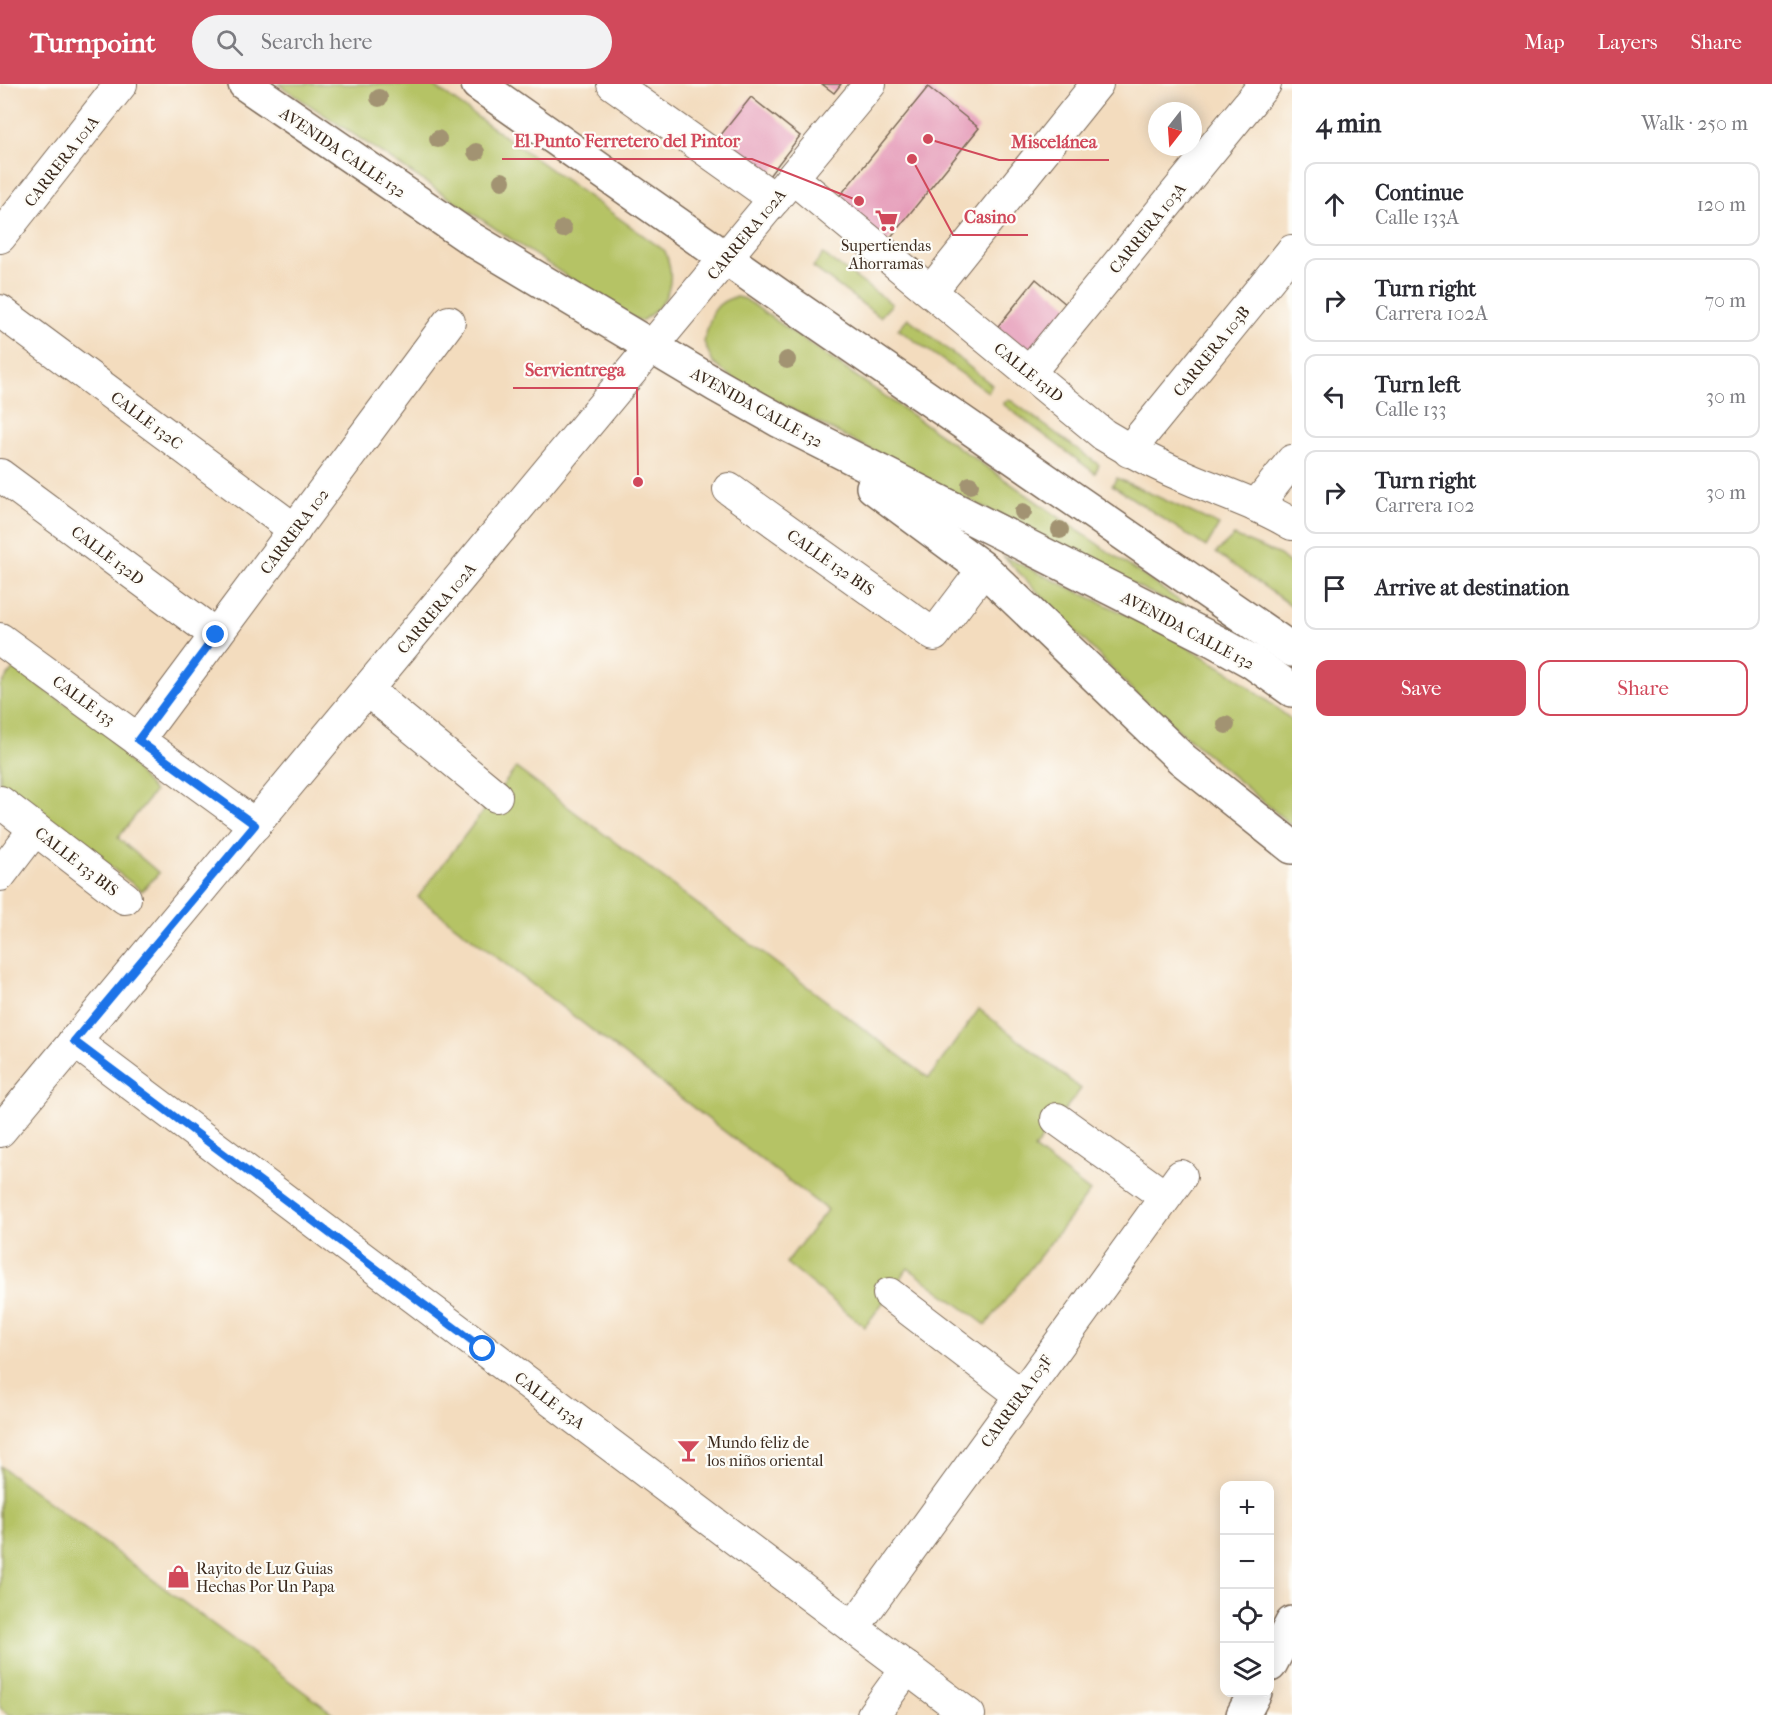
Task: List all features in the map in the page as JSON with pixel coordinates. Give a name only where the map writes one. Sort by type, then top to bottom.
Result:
[{"type":"main road","name":"AVENIDA CALLE 132","points":[[244,84],[473,240],[652,348],[780,421],[1215,641],[1251,661],[1292,690]]},
{"type":"main road","name":"AVENIDA CALLE 132","points":[[478,84],[1292,650]]},
{"type":"main road","points":[[780,421],[888,497],[984,569],[1182,759],[1292,847]]},
{"type":"main road","points":[[1274,1656],[1292,1623]]},
{"type":"main road","points":[[1243,1715],[1252,1697]]},
{"type":"street","name":"CARRERA 101A","points":[[0,237],[121,84]]},
{"type":"street","name":"CALLE 131D","points":[[613,84],[651,95],[931,291],[1104,435],[1129,451],[1166,469],[1256,506],[1292,524]]},
{"type":"street","name":"CARRERA 102A","points":[[0,1131],[870,84]]},
{"type":"street","points":[[931,291],[1097,84]]},
{"type":"street","name":"CARRERA 103A","points":[[1029,373],[1265,84]]},
{"type":"street","name":"CARRERA 103B","points":[[1129,451],[1292,251]]},
{"type":"street","name":"CALLE 132C","points":[[0,311],[295,530]]},
{"type":"street","name":"CARRERA 102","points":[[138,740],[449,322]]},
{"type":"street","points":[[1256,506],[1292,461]]},
{"type":"street","name":"CALLE 132D","points":[[0,475],[216,635]]},
{"type":"street","name":"CALLE 132 BIS","points":[[729,489],[934,635],[984,569]]},
{"type":"street","name":"CALLE 133","points":[[3,649],[138,740],[255,825]]},
{"type":"street","points":[[367,690],[496,796]]},
{"type":"street","name":"CALLE 133 BIS","points":[[0,802],[124,898]]},
{"type":"street","points":[[0,875],[35,829]]},
{"type":"street","name":"CALLE 133A","points":[[74,1041],[969,1715]]},
{"type":"street","name":"CARRERA 103F","points":[[853,1628],[1172,1186],[1057,1119]]},
{"type":"street","points":[[889,1294],[1021,1395]]},
{"type":"street","points":[[873,1715],[907,1668]]},
{"type":"green space","points":[[278,84],[431,84],[665,251],[669,262],[670,282],[664,300],[641,321],[625,315]]},
{"type":"green space","points":[[823,254],[892,304],[880,317],[813,267]]},
{"type":"green space","points":[[736,297],[745,299],[1217,627],[735,380],[713,363],[704,342],[710,319],[716,308],[728,299]]},
{"type":"green space","points":[[908,318],[992,385],[988,392],[898,329]]},
{"type":"green space","points":[[1009,399],[1099,465],[1095,473],[1003,404]]},
{"type":"green space","points":[[1117,478],[1219,525],[1206,547],[1112,485]]},
{"type":"green space","points":[[1234,536],[1280,555],[1292,565],[1292,606],[1216,553]]},
{"type":"green space","points":[[1003,556],[1163,632],[1231,673],[1292,720],[1292,826],[1136,694]]},
{"type":"green space","points":[[14,668],[102,729],[154,792],[118,838],[159,873],[142,891],[0,782],[0,686]]},
{"type":"green space","points":[[516,768],[929,1078],[979,1009],[1081,1089],[1034,1149],[1090,1192],[986,1325],[908,1268],[865,1327],[786,1263],[827,1210],[418,897]]},
{"type":"green space","points":[[0,1466],[335,1715],[9,1715],[0,1708]]},
{"type":"building","points":[[822,84],[841,84],[834,93]]},
{"type":"building","points":[[928,87],[979,128],[886,243],[834,203]]},
{"type":"building","points":[[751,97],[800,136],[762,185],[712,146]]},
{"type":"building","points":[[1036,279],[1073,310],[1032,360],[995,330]]},
{"type":"place","name":"Miscelánea","points":[[928,139]]},
{"type":"place","name":"Casino","points":[[912,159]]},
{"type":"place","name":"El Punto Ferretero del Pintor","points":[[859,201]]},
{"type":"place","name":"Supertiendas Ahorramas","points":[[886,220]]},
{"type":"place","name":"Servientrega","points":[[638,482]]},
{"type":"place","name":"Mundo feliz de los niños oriental","points":[[689,1451]]},
{"type":"place","name":"Rayito de Luz Guias Hechas Por Un Papa","points":[[178,1577]]},
{"type":"route","points":[[216,635],[138,740],[255,825],[74,1041],[483,1349]]}]
